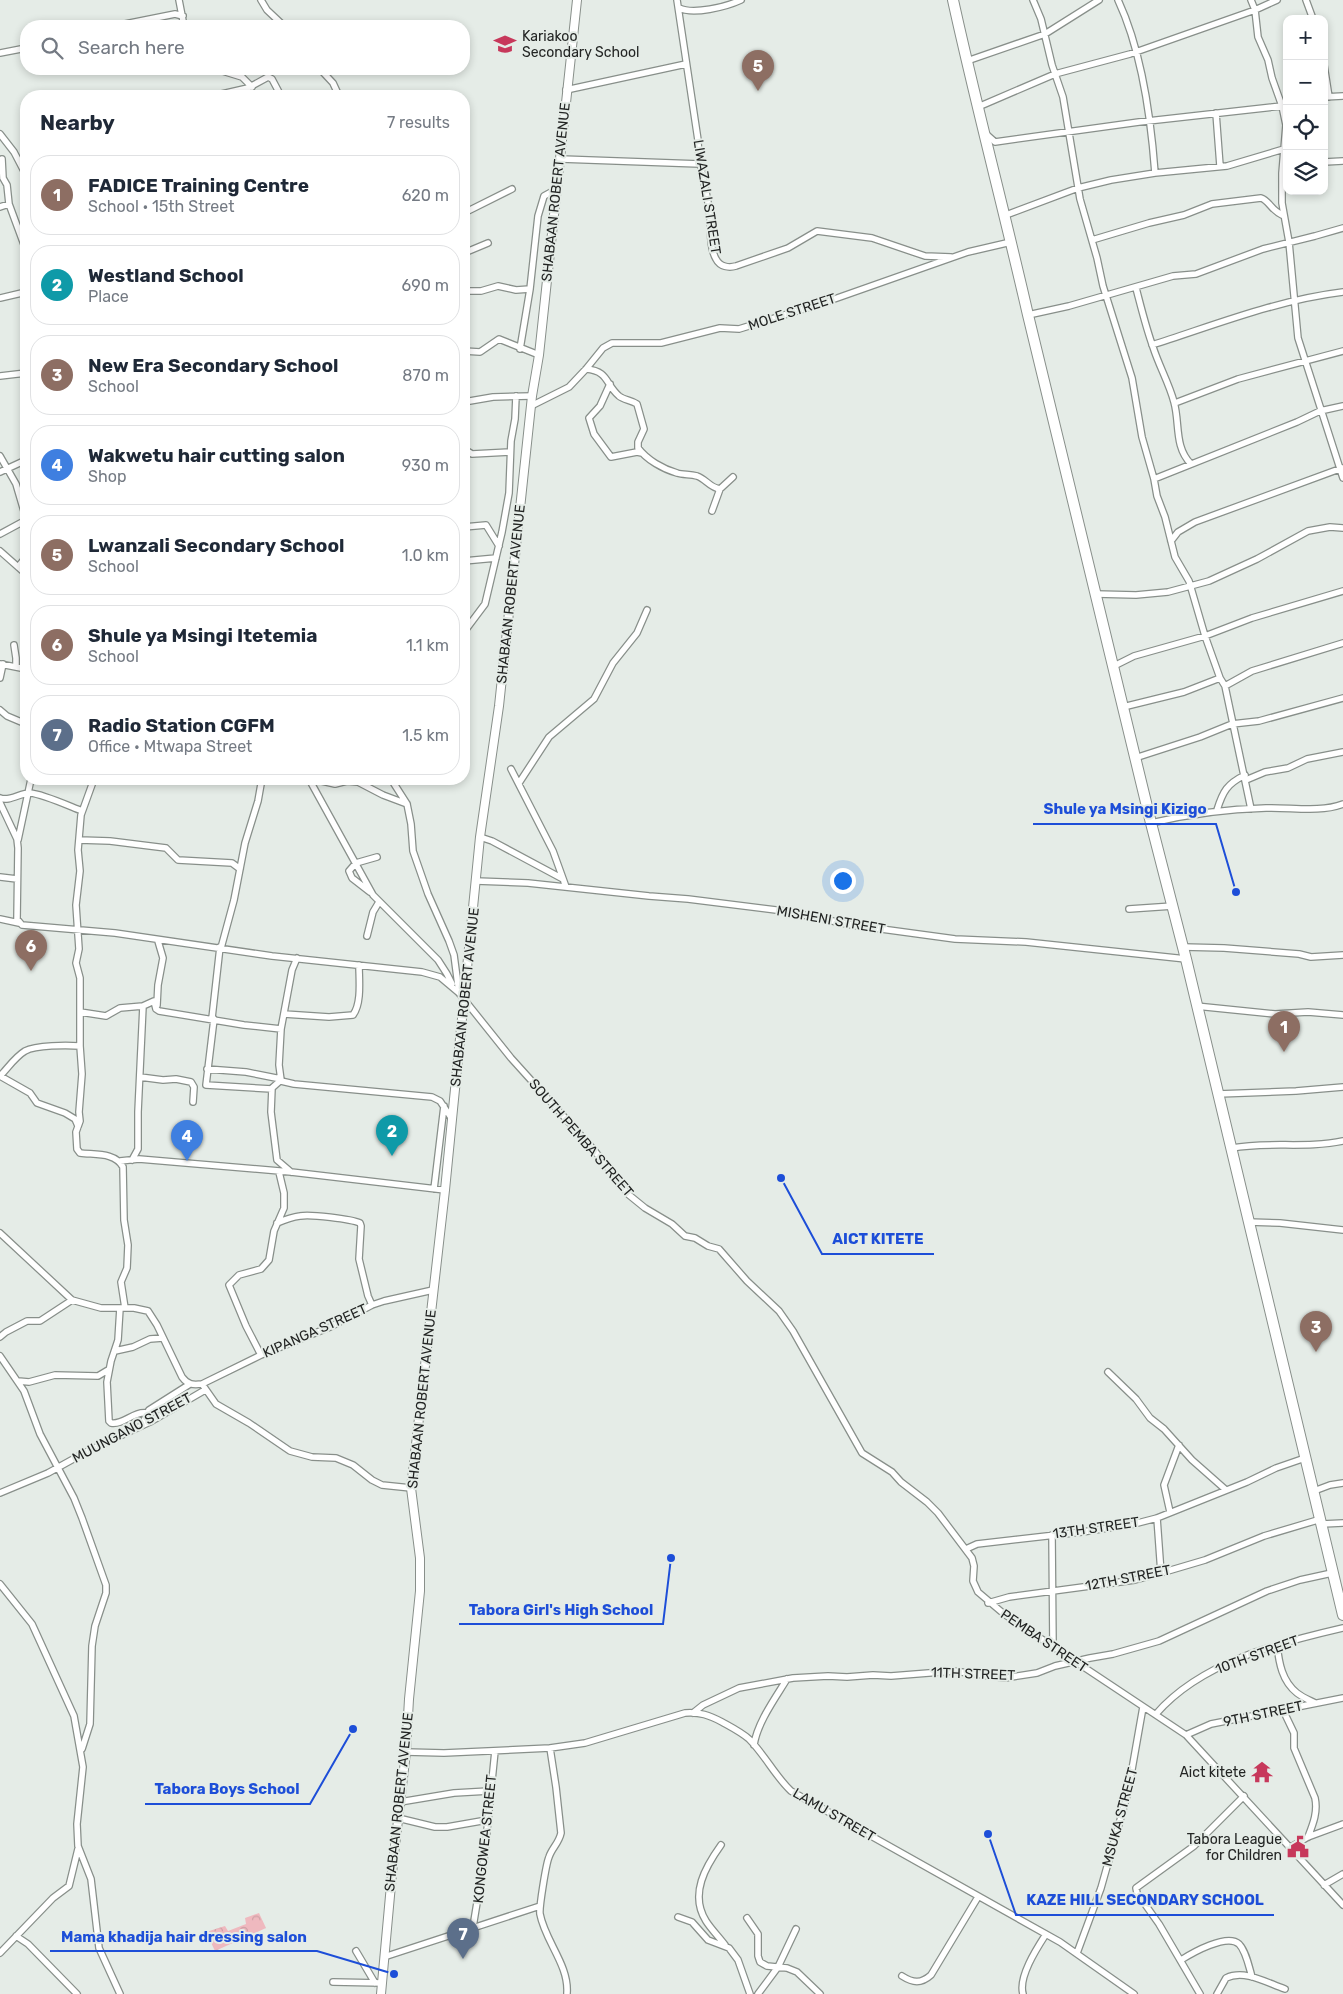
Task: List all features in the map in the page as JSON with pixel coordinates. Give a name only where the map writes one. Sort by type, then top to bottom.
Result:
[{"type":"highway","points":[[953,0],[1135,758],[1232,1148],[1304,1458],[1343,1610]]},
{"type":"street","points":[[179,0],[183,20]]},
{"type":"street","points":[[261,0],[278,20]]},
{"type":"street","name":"SHABAAN ROBERT AVENUE","points":[[381,1994],[378,1983],[384,1957],[406,1752],[409,1699],[420,1591],[421,1566],[411,1488],[452,1119],[459,994],[499,706],[532,396],[539,355],[555,190],[561,159],[566,90],[576,0]]},
{"type":"street","name":"LIWAZALI STREET","points":[[677,0],[700,164],[709,208],[713,252],[722,266],[736,266],[766,254],[785,249],[817,231],[872,238],[925,256],[958,256]]},
{"type":"street","points":[[679,8],[689,11],[725,6],[741,0]]},
{"type":"street","points":[[1032,0],[1041,19],[1063,97],[1078,188],[1106,295],[1132,378],[1144,445],[1157,496],[1163,510],[1178,566],[1190,586],[1205,636],[1220,678],[1225,686],[1232,724],[1246,777],[1251,809]]},
{"type":"street","points":[[967,61],[1045,34],[1099,0]]},
{"type":"street","points":[[1118,0],[1136,52],[1150,121],[1155,173]]},
{"type":"street","points":[[1252,0],[1258,37],[1283,103]]},
{"type":"street","points":[[978,107],[1055,74],[1102,63],[1136,52],[1255,10],[1277,0]]},
{"type":"street","points":[[1306,0],[1311,15]]},
{"type":"street","points":[[145,20],[175,14],[183,16]]},
{"type":"street","points":[[0,53],[20,49]]},
{"type":"street","points":[[566,90],[686,64]]},
{"type":"street","points":[[236,75],[242,77],[252,87]]},
{"type":"street","points":[[326,75],[336,90]]},
{"type":"street","points":[[239,90],[252,87],[270,77],[279,90]]},
{"type":"street","points":[[1328,97],[1343,96]]},
{"type":"street","points":[[984,131],[995,142],[1283,105]]},
{"type":"street","points":[[1216,113],[1220,166]]},
{"type":"street","points":[[0,134],[20,161]]},
{"type":"street","points":[[1006,215],[1078,188],[1111,180],[1155,173],[1232,165],[1283,149]]},
{"type":"street","points":[[15,154],[1,159],[2,171],[8,185],[9,204],[20,234]]},
{"type":"street","points":[[561,159],[700,164]]},
{"type":"street","points":[[1328,162],[1343,161]]},
{"type":"street","points":[[1283,176],[1281,188],[1298,338],[1343,478]]},
{"type":"street","points":[[470,210],[512,188]]},
{"type":"street","points":[[520,349],[530,288],[538,216],[544,196],[555,190]]},
{"type":"street","points":[[1092,240],[1149,223],[1184,216],[1206,206],[1224,202],[1261,198],[1266,200],[1276,213],[1284,216]]},
{"type":"street","points":[[0,207],[9,204]]},
{"type":"street","points":[[1028,315],[1136,288],[1173,276],[1196,274],[1243,255],[1343,228]]},
{"type":"street","name":"MOLE STREET","points":[[531,406],[569,387],[603,348],[612,343],[661,343],[720,328],[738,329],[815,306],[968,252],[1011,242]]},
{"type":"street","points":[[470,251],[488,244]]},
{"type":"street","points":[[470,291],[481,291],[498,286],[516,290],[530,288]]},
{"type":"street","points":[[1136,288],[1152,345],[1175,403],[1181,447],[1185,458],[1191,464]]},
{"type":"street","points":[[1152,345],[1294,301],[1317,295],[1343,292]]},
{"type":"street","points":[[0,298],[20,293]]},
{"type":"street","points":[[470,351],[480,352],[499,339],[539,355]]},
{"type":"street","points":[[1175,403],[1238,379],[1343,351]]},
{"type":"street","points":[[586,369],[599,372],[620,397],[637,404],[644,429],[638,442],[638,448],[643,454],[660,466],[677,473],[696,476],[714,488],[720,489]]},
{"type":"street","points":[[0,376],[20,374]]},
{"type":"street","points":[[610,384],[600,406],[589,418],[592,431],[611,457],[637,452],[643,454]]},
{"type":"street","points":[[470,624],[485,604],[499,546],[509,493],[510,452],[516,396]]},
{"type":"street","points":[[470,401],[532,396]]},
{"type":"street","points":[[1154,479],[1290,425],[1320,411],[1343,406]]},
{"type":"street","points":[[470,453],[510,452]]},
{"type":"street","points":[[0,456],[16,484],[20,498]]},
{"type":"street","points":[[0,472],[20,463]]},
{"type":"street","points":[[1170,541],[1178,532],[1195,522],[1341,469]]},
{"type":"street","points":[[712,511],[720,489],[733,476]]},
{"type":"street","points":[[0,534],[20,522]]},
{"type":"street","points":[[470,526],[486,526],[489,528],[499,546]]},
{"type":"street","points":[[1096,594],[1136,595],[1168,592],[1216,579],[1308,531],[1330,526],[1343,528]]},
{"type":"street","points":[[0,551],[18,567],[20,564]]},
{"type":"street","points":[[470,560],[496,558]]},
{"type":"street","points":[[1114,666],[1151,650],[1205,636],[1252,618],[1343,591]]},
{"type":"street","points":[[519,783],[549,737],[594,699],[613,663],[636,634],[647,610]]},
{"type":"street","points":[[1225,686],[1252,670],[1343,643]]},
{"type":"street","points":[[14,645],[16,668]]},
{"type":"street","points":[[0,678],[1,664],[20,669]]},
{"type":"street","points":[[1123,707],[1184,692],[1220,678]]},
{"type":"street","points":[[1135,758],[1200,737],[1232,724],[1259,721],[1343,698]]},
{"type":"street","points":[[0,710],[7,716],[20,721]]},
{"type":"street","points":[[1217,810],[1229,784],[1246,777],[1288,768],[1307,759],[1343,752]]},
{"type":"street","points":[[511,769],[553,851],[566,887]]},
{"type":"street","points":[[19,923],[17,911],[17,842],[30,785]]},
{"type":"street","points":[[92,785],[82,811],[79,840],[77,931],[79,949],[76,963],[80,978],[82,1074],[76,1132],[80,1153],[100,1154],[120,1161],[140,1159],[291,1172],[445,1190]]},
{"type":"street","points":[[261,785],[258,801],[245,843],[221,948],[205,1082],[208,1086],[272,1090]]},
{"type":"street","points":[[312,785],[373,895]]},
{"type":"street","points":[[364,785],[407,804]]},
{"type":"street","points":[[395,785],[407,804],[411,824],[412,851],[454,955],[459,994]]},
{"type":"street","points":[[0,798],[5,800],[28,793],[37,794],[82,811]]},
{"type":"street","points":[[0,803],[17,842]]},
{"type":"street","points":[[1151,823],[1217,810],[1343,806]]},
{"type":"street","points":[[480,837],[492,841],[563,879]]},
{"type":"street","points":[[79,840],[110,841],[166,848],[178,860],[232,864],[240,869]]},
{"type":"street","points":[[377,856],[356,863],[350,869],[349,875],[373,895],[438,960],[459,994]]},
{"type":"street","points":[[0,877],[17,879]]},
{"type":"street","name":"MISHENI STREET","points":[[476,881],[566,887],[749,906],[790,912],[852,925],[955,939],[1026,942],[1186,959]]},
{"type":"street","points":[[366,936],[373,912],[379,902]]},
{"type":"street","points":[[1129,909],[1173,906]]},
{"type":"street","points":[[0,919],[77,931],[115,933],[158,941],[272,956],[359,964],[434,974],[445,980],[459,994]]},
{"type":"street","points":[[157,1010],[158,985],[163,958],[158,941]]},
{"type":"street","points":[[1183,947],[1224,948],[1299,954],[1311,957],[1343,955]]},
{"type":"street","points":[[281,1080],[279,1065],[280,1028],[290,980],[297,958]]},
{"type":"street","points":[[284,1014],[329,1017],[353,1015],[356,1011],[358,999],[359,964]]},
{"type":"street","name":"SOUTH PEMBA STREET","points":[[459,994],[511,1058],[594,1150],[629,1195],[645,1208],[669,1221],[684,1236],[695,1238],[719,1250],[779,1311],[797,1340]]},
{"type":"street","points":[[80,1012],[106,1016],[120,1008],[143,1006],[154,1001],[157,1010]]},
{"type":"street","points":[[132,1160],[138,1149],[143,1006]]},
{"type":"street","points":[[1196,1006],[1274,1014],[1308,1012],[1343,1015]]},
{"type":"street","points":[[157,1010],[237,1024],[280,1028]]},
{"type":"street","points":[[78,1126],[75,1119],[65,1113],[38,1103],[33,1100],[30,1093],[0,1076],[27,1050],[62,1045],[80,1046]]},
{"type":"street","points":[[207,1069],[246,1072],[294,1084],[432,1097],[440,1101],[452,1119]]},
{"type":"street","points":[[140,1077],[163,1080],[176,1079],[191,1082],[194,1087],[193,1102]]},
{"type":"street","points":[[281,1080],[273,1086],[271,1112],[277,1158],[279,1163],[291,1172]]},
{"type":"street","points":[[1218,1094],[1343,1087]]},
{"type":"street","points":[[434,1189],[444,1106]]},
{"type":"street","points":[[1232,1148],[1265,1144],[1294,1146],[1343,1140]]},
{"type":"street","points":[[120,1161],[124,1175],[124,1220],[128,1245],[127,1268],[121,1282],[122,1308],[118,1340],[108,1370],[108,1418],[111,1423],[117,1424],[140,1412],[147,1413]]},
{"type":"street","points":[[261,1355],[229,1285],[239,1275],[261,1269],[266,1264],[276,1223],[283,1211],[284,1203],[279,1172]]},
{"type":"street","points":[[276,1223],[305,1215],[360,1223],[359,1260],[372,1305]]},
{"type":"street","points":[[1248,1222],[1343,1230]]},
{"type":"street","points":[[0,1233],[72,1300],[101,1308],[134,1308],[148,1311],[182,1377],[190,1384],[147,1413],[142,1425]]},
{"type":"street","name":"KIPANGA STREET","points":[[190,1384],[204,1387],[261,1355],[330,1326],[372,1305],[433,1290]]},
{"type":"street","points":[[0,1337],[27,1321],[40,1321],[72,1300]]},
{"type":"street","points":[[115,1351],[133,1347],[150,1339],[163,1338]]},
{"type":"street","name":"PEMBA STREET","points":[[797,1340],[862,1453],[887,1468],[927,1502],[966,1549],[973,1562],[973,1581],[976,1589],[988,1603],[1186,1735],[1343,1905]]},
{"type":"street","points":[[0,1356],[24,1391],[46,1447],[58,1467]]},
{"type":"street","points":[[18,1381],[29,1382],[55,1375],[98,1376],[108,1370]]},
{"type":"street","points":[[1108,1372],[1136,1399],[1150,1418],[1192,1460],[1226,1490]]},
{"type":"street","points":[[98,1376],[107,1382]]},
{"type":"street","points":[[204,1387],[216,1404],[249,1423],[290,1452],[306,1456],[336,1458],[353,1465],[372,1480],[382,1485],[411,1488]]},
{"type":"street","name":"MUUNGANO STREET","points":[[0,1493],[58,1467],[142,1425],[204,1387]]},
{"type":"street","points":[[1170,1512],[1164,1485],[1179,1445]]},
{"type":"street","name":"13TH STREET","points":[[966,1549],[977,1544],[1114,1528],[1157,1518],[1304,1458]]},
{"type":"street","name":"MUUNGANO STREET","points":[[58,1467],[82,1518],[106,1586],[106,1593],[98,1616],[92,1646],[90,1724],[81,1750]]},
{"type":"street","points":[[1314,1492],[1330,1485],[1343,1483]]},
{"type":"street","points":[[1157,1518],[1161,1574]]},
{"type":"street","name":"12TH STREET","points":[[988,1603],[1009,1597],[1135,1580],[1197,1563],[1264,1536],[1321,1522],[1343,1522]]},
{"type":"street","points":[[1052,1535],[1053,1647]]},
{"type":"street","name":"11TH STREET","points":[[692,1713],[703,1705],[739,1688],[787,1679],[828,1676],[891,1676],[954,1671],[1005,1678],[1037,1673],[1055,1666],[1113,1654],[1159,1641],[1267,1591],[1300,1580],[1332,1573]]},
{"type":"street","name":"MUUNGANO STREET","points":[[0,1584],[32,1624],[72,1710],[81,1750],[83,1772],[77,1824],[78,1849],[91,1879],[99,1948],[120,1994]]},
{"type":"street","name":"10TH STREET","points":[[1156,1714],[1172,1696],[1212,1671],[1277,1645],[1343,1628]]},
{"type":"street","points":[[1277,1645],[1278,1662],[1285,1678],[1298,1694],[1315,1703]]},
{"type":"street","points":[[754,1745],[755,1735],[773,1699],[787,1679]]},
{"type":"street","name":"9TH STREET","points":[[1186,1735],[1211,1724],[1343,1698]]},
{"type":"street","name":"MSUKA STREET","points":[[1077,1953],[1101,1888],[1128,1792],[1143,1707]]},
{"type":"street","points":[[1283,1710],[1294,1733],[1294,1748],[1317,1806],[1308,1837]]},
{"type":"street","name":"LAMU STREET","points":[[406,1752],[444,1753],[550,1748],[585,1743],[666,1718],[701,1713],[715,1718],[740,1732],[754,1745],[775,1775],[791,1791],[1046,1934],[1077,1953],[1134,1994]]},
{"type":"street","points":[[550,1748],[561,1833],[560,1839],[548,1857],[540,1906],[544,1923],[566,1978],[567,1993]]},
{"type":"street","name":"KONGOWEA STREET","points":[[473,1927],[481,1883],[495,1751]]},
{"type":"street","points":[[400,1802],[454,1793],[490,1790]]},
{"type":"street","points":[[1200,1994],[1159,1924],[1137,1893],[1136,1888],[1194,1846],[1244,1796]]},
{"type":"street","points":[[398,1818],[435,1827],[487,1820]]},
{"type":"street","points":[[1291,1847],[1308,1837],[1343,1824]]},
{"type":"street","points":[[721,1845],[703,1872],[700,1882],[702,1913],[705,1920],[735,1955],[750,1994]]},
{"type":"street","points":[[0,1953],[53,1898],[69,1886],[78,1849]]},
{"type":"street","points":[[1324,1885],[1343,1874]]},
{"type":"street","points":[[902,1976],[914,1982],[921,1981],[931,1975],[978,1897]]},
{"type":"street","points":[[384,1957],[540,1906]]},
{"type":"street","points":[[678,1917],[692,1922],[708,1940],[725,1945]]},
{"type":"street","points":[[747,1918],[758,1934],[759,1959],[763,1964],[787,1968],[797,1972],[820,1994]]},
{"type":"street","points":[[758,1994],[778,1968],[796,1929]]},
{"type":"street","points":[[1023,1994],[1022,1984],[1027,1968],[1046,1934]]},
{"type":"street","points":[[16,1936],[28,1944],[77,1994]]},
{"type":"street","points":[[1181,1960],[1214,1944],[1233,1941],[1239,1944],[1242,1949],[1252,1977]]},
{"type":"street","points":[[356,1951],[378,1983]]},
{"type":"street","points":[[1217,1994],[1222,1984],[1232,1975],[1238,1974],[1285,1989]]},
{"type":"street","points":[[334,1982],[378,1983]]},
{"type":"green space","points":[[259,1913],[266,1928],[215,1951],[206,1932],[225,1926],[228,1931],[246,1924],[245,1918]]},
{"type":"place","name":"Kariakoo Secondary School","points":[[505,44]]},
{"type":"place","name":"Lwanzali Secondary School","points":[[758,91]]},
{"type":"place","name":"Shule ya Msingi Kizigo","points":[[1236,892]]},
{"type":"place","name":"Shule ya Msingi Itetemia","points":[[31,971]]},
{"type":"place","name":"FADICE Training Centre","points":[[1284,1052]]},
{"type":"place","name":"Westland School","points":[[392,1156]]},
{"type":"place","name":"Wakwetu hair cutting salon","points":[[187,1161]]},
{"type":"place","name":"AICT KITETE","points":[[781,1178]]},
{"type":"place","name":"New Era Secondary School","points":[[1316,1352]]},
{"type":"place","name":"Tabora Girl's High School","points":[[671,1558]]},
{"type":"place","name":"Tabora Boys School","points":[[353,1729]]},
{"type":"place","name":"Aict kitete","points":[[1262,1772]]},
{"type":"place","name":"KAZE HILL SECONDARY SCHOOL","points":[[988,1834]]},
{"type":"place","name":"Tabora League for Children","points":[[1298,1847]]},
{"type":"place","name":"Radio Station CGFM","points":[[463,1959]]},
{"type":"place","name":"Mama khadija hair dressing salon","points":[[394,1974]]}]
